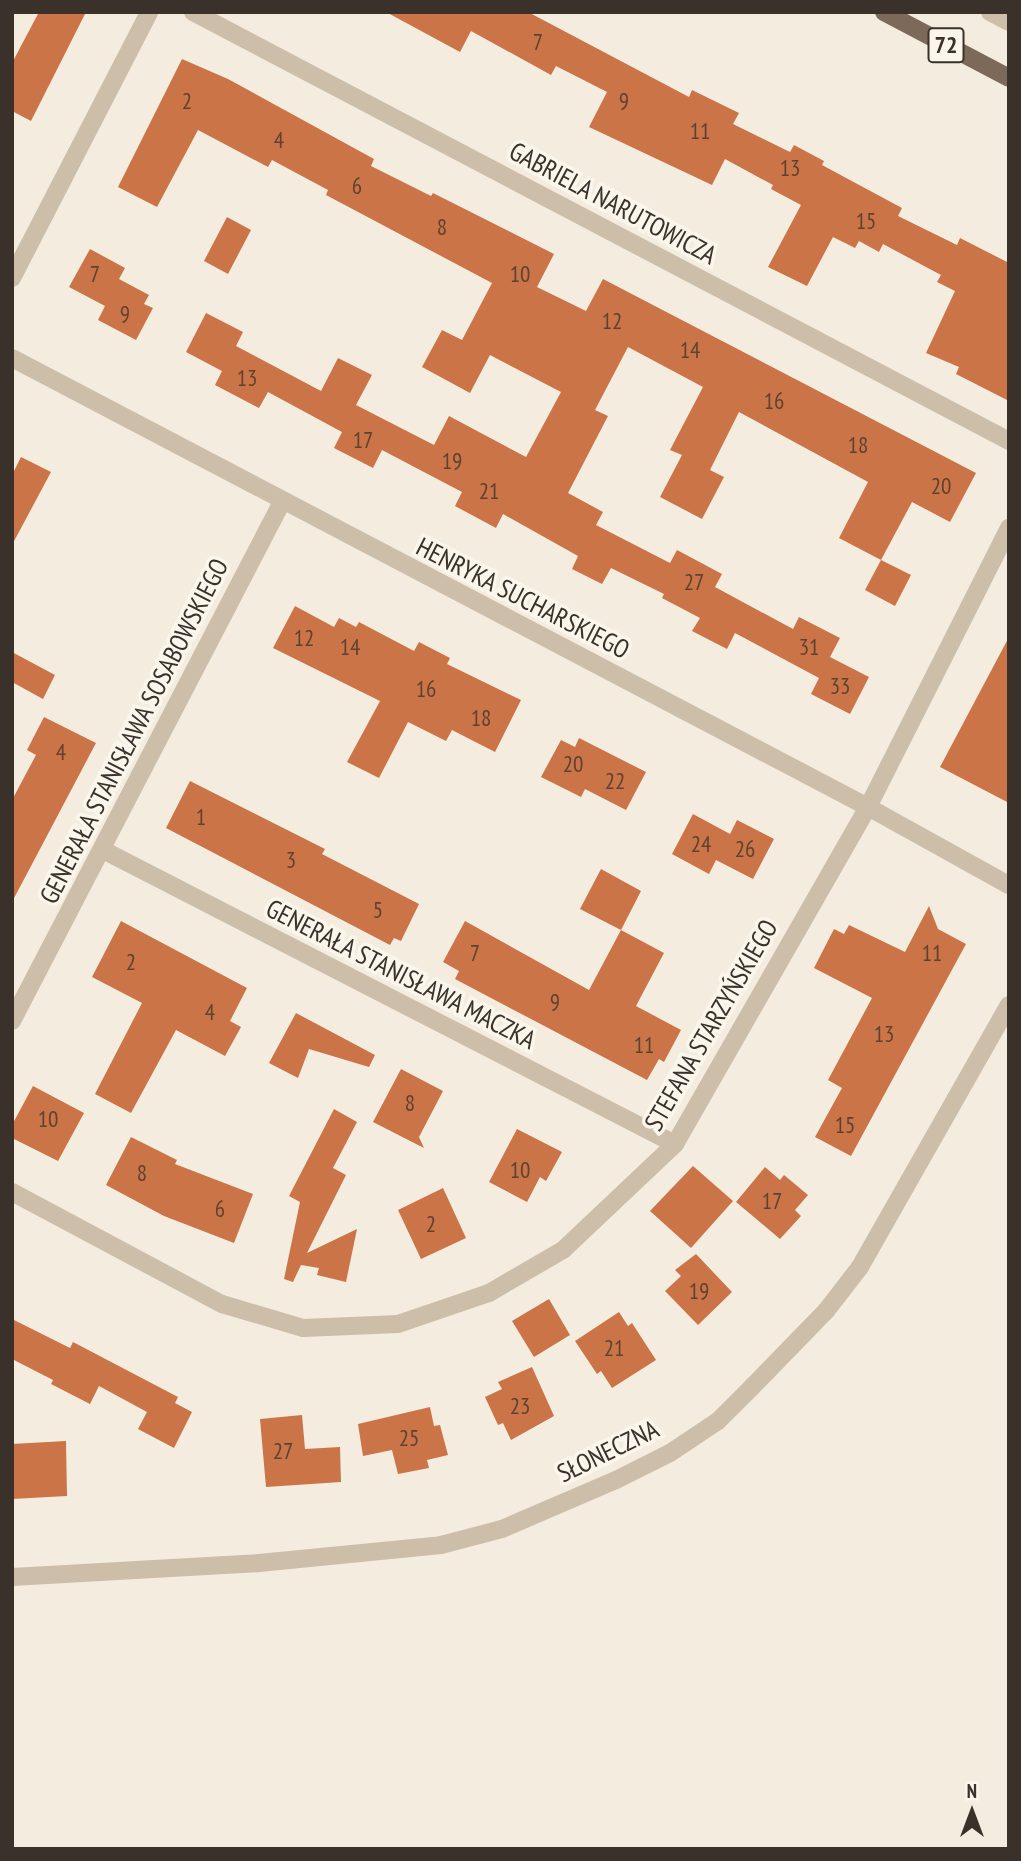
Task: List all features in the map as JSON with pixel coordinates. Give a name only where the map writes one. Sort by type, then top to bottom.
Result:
[{"type":"main road","name":"72","points":[[884,12],[1009,78]]},
{"type":"street","points":[[12,278],[149,12]]},
{"type":"street","name":"GABRIELA NARUTOWICZA","points":[[193,12],[1009,441]]},
{"type":"street","points":[[990,12],[1009,22]]},
{"type":"street","name":"HENRYKA SUCHARSKIEGO","points":[[12,358],[282,502],[868,807],[1009,885]]},
{"type":"street","name":"GENERAŁA STANISŁAWA SOSABOWSKIEGO","points":[[12,1021],[282,502]]},
{"type":"street","name":"STEFANA STARZYŃSKIEGO","points":[[12,1192],[222,1304],[303,1328],[398,1324],[489,1293],[563,1250],[675,1144],[868,807],[1009,528]]},
{"type":"street","name":"GENERAŁA STANISŁAWA MACZKA","points":[[103,850],[675,1144]]},
{"type":"street","name":"SŁONECZNA","points":[[12,1577],[259,1563],[442,1545],[502,1529],[616,1480],[670,1452],[718,1421],[826,1311],[860,1267],[932,1146],[1009,1005]]},
{"type":"building","points":[[39,12],[86,12],[31,121],[12,111],[12,63]]},
{"type":"building","points":[[386,12],[528,12],[689,97],[692,90],[739,113],[733,124],[790,152],[794,145],[824,161],[822,165],[902,208],[898,216],[957,245],[960,238],[1009,263],[1009,401],[956,374],[959,367],[926,353],[955,291],[937,282],[941,275],[883,244],[879,252],[859,241],[855,248],[833,237],[807,286],[768,267],[801,205],[771,189],[773,185],[725,159],[712,185],[589,127],[607,92],[556,66],[551,75],[471,31],[460,52]]},
{"type":"building","points":[[182,59],[228,79],[374,159],[371,166],[431,196],[433,193],[554,254],[537,287],[586,311],[603,279],[976,473],[950,522],[912,502],[881,560],[839,538],[868,482],[739,412],[710,470],[724,477],[702,519],[660,497],[682,455],[670,450],[703,387],[628,347],[595,410],[608,416],[568,493],[603,512],[596,525],[670,563],[677,550],[722,574],[715,587],[793,629],[799,617],[840,638],[830,657],[869,677],[850,714],[811,694],[819,678],[735,633],[727,649],[692,631],[700,618],[662,598],[664,594],[611,568],[602,584],[572,569],[578,556],[503,514],[496,528],[455,506],[462,492],[382,450],[373,468],[334,448],[342,432],[268,392],[259,408],[215,385],[222,371],[186,352],[206,313],[243,332],[236,346],[321,391],[338,358],[372,375],[356,405],[434,445],[449,416],[526,457],[561,392],[490,355],[470,393],[422,367],[442,330],[462,340],[492,283],[326,195],[328,190],[272,160],[268,167],[198,130],[157,207],[118,187]]},
{"type":"building","points":[[227,217],[251,230],[228,274],[204,261]]},
{"type":"building","points":[[90,249],[125,268],[119,279],[149,295],[144,304],[153,308],[136,340],[98,320],[105,306],[69,287]]},
{"type":"building","points":[[21,457],[51,472],[12,545],[12,475]]},
{"type":"building","points":[[881,560],[911,575],[895,606],[865,590]]},
{"type":"building","points":[[295,606],[334,627],[339,618],[356,627],[359,622],[414,651],[419,642],[450,658],[447,664],[521,700],[495,752],[452,730],[446,741],[408,722],[379,778],[347,762],[380,701],[273,648]]},
{"type":"building","points":[[1009,637],[1009,803],[940,767]]},
{"type":"building","points":[[12,652],[55,675],[43,699],[12,682]]},
{"type":"building","points":[[44,717],[96,743],[12,902],[12,800],[36,755],[27,750]]},
{"type":"building","points":[[579,738],[646,772],[626,810],[585,789],[581,797],[541,777],[561,740],[575,747]]},
{"type":"building","points":[[190,781],[325,849],[322,854],[419,904],[401,941],[394,938],[390,945],[166,828]]},
{"type":"building","points":[[693,814],[730,834],[737,820],[774,839],[753,879],[716,860],[709,874],[672,854]]},
{"type":"building","points":[[601,869],[641,891],[621,930],[580,909]]},
{"type":"building","points":[[929,906],[938,929],[966,944],[851,1156],[815,1137],[842,1088],[828,1080],[872,998],[814,968],[834,929],[844,934],[849,925],[905,952]]},
{"type":"building","points":[[121,921],[247,988],[230,1021],[241,1027],[225,1056],[176,1030],[131,1113],[95,1094],[142,1003],[92,977]]},
{"type":"building","points":[[465,921],[589,990],[621,930],[664,953],[636,1006],[681,1030],[664,1062],[659,1059],[647,1080],[455,979],[459,971],[443,962]]},
{"type":"building","points":[[296,1013],[375,1055],[369,1067],[309,1049],[298,1078],[269,1063]]},
{"type":"building","points":[[401,1069],[443,1091],[419,1137],[424,1148],[373,1122]]},
{"type":"building","points":[[33,1086],[84,1113],[58,1161],[12,1138],[12,1125]]},
{"type":"building","points":[[334,1109],[357,1122],[333,1168],[346,1175],[307,1253],[357,1229],[346,1282],[317,1275],[319,1268],[301,1265],[293,1282],[284,1279],[300,1202],[289,1196]]},
{"type":"building","points":[[517,1129],[562,1152],[546,1181],[540,1177],[527,1202],[489,1182]]},
{"type":"building","points":[[131,1137],[177,1160],[175,1164],[253,1194],[234,1243],[164,1216],[106,1185]]},
{"type":"building","points":[[693,1166],[733,1201],[691,1248],[650,1211]]},
{"type":"building","points":[[765,1167],[780,1180],[784,1175],[808,1195],[795,1210],[801,1216],[780,1239],[736,1202]]},
{"type":"building","points":[[443,1188],[466,1238],[421,1259],[398,1210]]},
{"type":"building","points":[[696,1254],[732,1292],[698,1325],[665,1291],[681,1276],[675,1270]]},
{"type":"building","points":[[549,1299],[570,1335],[534,1357],[512,1321]]},
{"type":"building","points":[[619,1312],[628,1326],[632,1323],[656,1360],[612,1388],[601,1371],[597,1374],[575,1341]]},
{"type":"building","points":[[12,1319],[70,1348],[73,1342],[178,1397],[175,1403],[192,1412],[174,1448],[138,1429],[147,1412],[99,1386],[90,1404],[51,1384],[53,1380],[12,1359]]},
{"type":"building","points":[[532,1367],[554,1416],[511,1440],[503,1423],[498,1425],[485,1397],[502,1389],[498,1382]]},
{"type":"building","points":[[430,1407],[434,1426],[440,1425],[448,1455],[427,1460],[429,1468],[398,1474],[392,1450],[363,1456],[358,1424]]},
{"type":"building","points":[[302,1415],[305,1449],[340,1447],[341,1482],[266,1487],[260,1419]]},
{"type":"building","points":[[66,1441],[67,1496],[12,1499],[12,1444]]}]
